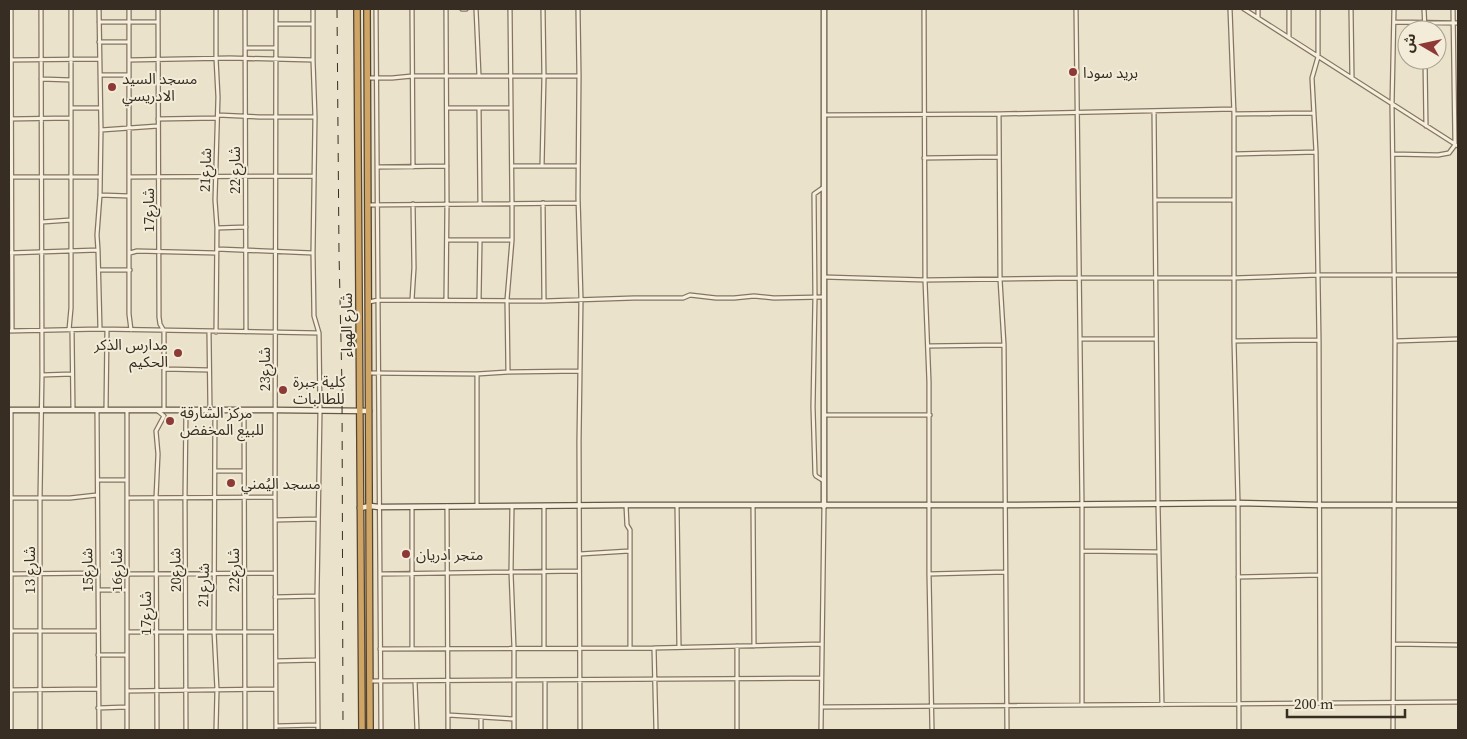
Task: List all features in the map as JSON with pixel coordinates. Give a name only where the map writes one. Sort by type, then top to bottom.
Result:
[{"type":"highway","name":"شارع الهواء","points":[[357,9],[362,730]]},
{"type":"highway","name":"شارع الهواء","points":[[367,9],[370,730]]},
{"type":"street","points":[[11,9],[10,331],[131,330],[319,333]]},
{"type":"street","name":"شارع 13","points":[[40,730],[42,375],[41,9]]},
{"type":"street","points":[[70,9],[70,330],[73,410]]},
{"type":"street","points":[[99,9],[101,130],[97,235],[100,330]]},
{"type":"street","points":[[129,9],[129,314],[131,330]]},
{"type":"street","name":"شارع17","points":[[158,9],[159,317],[164,331],[164,410]]},
{"type":"street","name":"شارع21","points":[[216,9],[218,116],[216,332]]},
{"type":"street","name":"شارع 22","points":[[245,9],[246,332]]},
{"type":"street","name":"شارع23","points":[[276,9],[276,728]]},
{"type":"street","points":[[313,9],[315,117],[314,316],[319,333],[320,410],[316,660],[318,730]]},
{"type":"street","points":[[376,9],[381,730]]},
{"type":"street","points":[[412,9],[412,166]]},
{"type":"street","points":[[446,9],[448,204],[446,300]]},
{"type":"street","points":[[476,9],[479,76]]},
{"type":"street","points":[[508,372],[507,300],[512,240],[510,9]]},
{"type":"street","points":[[542,166],[543,9]]},
{"type":"street","points":[[578,9],[578,203],[581,299],[580,730]]},
{"type":"street","points":[[822,730],[824,9]]},
{"type":"street","points":[[924,9],[925,280],[930,415],[929,574],[932,730]]},
{"type":"street","points":[[1076,9],[1082,504],[1082,705]]},
{"type":"street","points":[[1230,9],[1235,154],[1234,341],[1238,503],[1239,730]]},
{"type":"street","points":[[1244,9],[1457,146]]},
{"type":"street","points":[[1258,9],[1258,18]]},
{"type":"street","points":[[1289,9],[1289,38]]},
{"type":"street","points":[[1318,9],[1318,57],[1312,78],[1316,152],[1319,340],[1320,703]]},
{"type":"street","points":[[1351,9],[1352,78]]},
{"type":"street","points":[[1394,9],[1392,105],[1395,341],[1394,730]]},
{"type":"street","points":[[1393,154],[1438,155],[1449,153],[1457,146],[1453,9]]},
{"type":"street","points":[[99,22],[158,22]]},
{"type":"street","points":[[1447,23],[1458,22]]},
{"type":"street","points":[[276,24],[313,24]]},
{"type":"street","points":[[99,42],[129,42]]},
{"type":"street","points":[[246,48],[276,48]]},
{"type":"street","points":[[10,60],[99,58]]},
{"type":"street","points":[[130,60],[216,58],[313,60]]},
{"type":"street","points":[[1425,70],[1426,126]]},
{"type":"street","points":[[100,75],[129,75]]},
{"type":"street","points":[[368,78],[412,76],[579,76]]},
{"type":"street","points":[[41,79],[71,80]]},
{"type":"street","points":[[71,108],[100,108]]},
{"type":"street","points":[[447,108],[510,108]]},
{"type":"street","points":[[479,108],[480,204]]},
{"type":"street","points":[[823,115],[999,114],[1234,109]]},
{"type":"street","points":[[1154,111],[1162,705]]},
{"type":"street","points":[[1234,114],[1314,113]]},
{"type":"street","points":[[999,114],[1000,279],[1004,345],[1007,730]]},
{"type":"street","points":[[158,119],[218,116],[315,117]]},
{"type":"street","points":[[10,119],[70,118]]},
{"type":"street","points":[[101,130],[158,126]]},
{"type":"street","points":[[1235,154],[1316,152]]},
{"type":"street","points":[[924,158],[999,157]]},
{"type":"street","points":[[378,167],[447,166]]},
{"type":"street","points":[[512,166],[578,166]]},
{"type":"street","points":[[130,177],[314,176]]},
{"type":"street","points":[[10,177],[99,177]]},
{"type":"street","points":[[824,187],[814,194],[813,400],[814,464],[816,476],[824,481]]},
{"type":"street","points":[[100,195],[129,196]]},
{"type":"street","points":[[1155,200],[1234,200]]},
{"type":"street","points":[[543,203],[544,301]]},
{"type":"street","points":[[368,206],[378,204],[578,203]]},
{"type":"street","points":[[412,300],[414,268],[413,204]]},
{"type":"street","points":[[42,222],[71,220]]},
{"type":"street","points":[[217,228],[246,227]]},
{"type":"street","points":[[448,240],[512,240]]},
{"type":"street","points":[[479,300],[480,241]]},
{"type":"street","points":[[10,253],[98,250]]},
{"type":"street","points":[[130,253],[245,251],[314,253]]},
{"type":"street","points":[[99,270],[130,270]]},
{"type":"street","points":[[824,278],[925,280],[1458,275]]},
{"type":"street","points":[[369,302],[378,300],[544,301],[683,298],[690,295],[716,298],[754,296],[774,298],[824,297]]},
{"type":"street","points":[[106,410],[107,330]]},
{"type":"street","points":[[209,332],[210,410]]},
{"type":"street","points":[[1080,339],[1156,339]]},
{"type":"street","points":[[1395,341],[1458,339]]},
{"type":"street","points":[[1234,341],[1319,340]]},
{"type":"street","points":[[928,346],[1004,345]]},
{"type":"street","points":[[164,369],[209,370]]},
{"type":"street","points":[[369,373],[477,374],[580,371]]},
{"type":"street","points":[[42,375],[72,374]]},
{"type":"street","points":[[477,374],[478,506]]},
{"type":"street","points":[[11,730],[10,410],[320,410],[369,412]]},
{"type":"street","name":"شارع15","points":[[98,410],[99,730]]},
{"type":"street","name":"شارع16","points":[[127,410],[127,730]]},
{"type":"street","name":"شارع17","points":[[157,410],[164,416],[156,431],[158,454],[156,498],[157,730]]},
{"type":"street","name":"شارع20","points":[[186,410],[186,730]]},
{"type":"street","name":"شارع21","points":[[216,410],[214,631],[217,690],[216,730]]},
{"type":"street","name":"شارع22","points":[[244,410],[245,730]]},
{"type":"street","points":[[824,415],[930,415]]},
{"type":"street","points":[[215,472],[245,471]]},
{"type":"street","points":[[98,480],[127,480]]},
{"type":"street","points":[[10,498],[70,498],[97,495]]},
{"type":"street","points":[[127,498],[275,498]]},
{"type":"street","points":[[360,508],[370,506],[824,506],[1238,503],[1395,506],[1458,505]]},
{"type":"street","points":[[626,505],[627,525],[630,530],[630,648]]},
{"type":"street","points":[[677,505],[679,647]]},
{"type":"street","points":[[447,506],[448,730]]},
{"type":"street","points":[[512,506],[511,572],[514,648],[514,730]]},
{"type":"street","points":[[544,506],[544,648]]},
{"type":"street","points":[[752,506],[754,646]]},
{"type":"street","points":[[412,507],[412,648]]},
{"type":"street","points":[[275,520],[318,519]]},
{"type":"street","points":[[580,554],[630,551]]},
{"type":"street","points":[[1082,551],[1159,552]]},
{"type":"street","points":[[380,574],[579,571]]},
{"type":"street","points":[[929,574],[1005,572]]},
{"type":"street","points":[[10,574],[98,573]]},
{"type":"street","points":[[127,574],[275,573]]},
{"type":"street","points":[[1238,577],[1319,576]]},
{"type":"street","points":[[98,590],[127,590]]},
{"type":"street","points":[[275,597],[317,596]]},
{"type":"street","points":[[10,631],[98,630]]},
{"type":"street","points":[[127,632],[275,632]]},
{"type":"street","points":[[380,650],[412,648],[654,648],[822,644]]},
{"type":"street","points":[[1394,644],[1458,645]]},
{"type":"street","points":[[737,646],[737,730]]},
{"type":"street","points":[[654,648],[656,730]]},
{"type":"street","points":[[98,655],[127,655]]},
{"type":"street","points":[[276,661],[316,660]]},
{"type":"street","points":[[370,681],[821,678]]},
{"type":"street","points":[[545,680],[545,730]]},
{"type":"street","points":[[415,681],[417,730]]},
{"type":"street","points":[[10,690],[98,689]]},
{"type":"street","points":[[127,691],[275,689]]},
{"type":"street","points":[[822,708],[1458,702]]},
{"type":"street","points":[[98,708],[127,707]]},
{"type":"street","points":[[448,715],[514,718]]},
{"type":"street","points":[[481,717],[481,730]]},
{"type":"street","points":[[276,728],[318,725]]},
{"type":"railway","points":[[337,9],[342,386],[343,730]]},
{"type":"place","name":"بريد سودا","points":[[1073,72]]},
{"type":"place","name":"مسجد السيد الادريسي","points":[[112,87]]},
{"type":"place","name":"مدارس الذكر الحكيم","points":[[178,353]]},
{"type":"place","name":"كلية جبرة للطالبات","points":[[283,390]]},
{"type":"place","name":"مركز الشارقة للبيع المخفض","points":[[170,421]]},
{"type":"place","name":"مسجد اليُمني","points":[[231,483]]},
{"type":"place","name":"متجر ادريان","points":[[406,554]]}]
